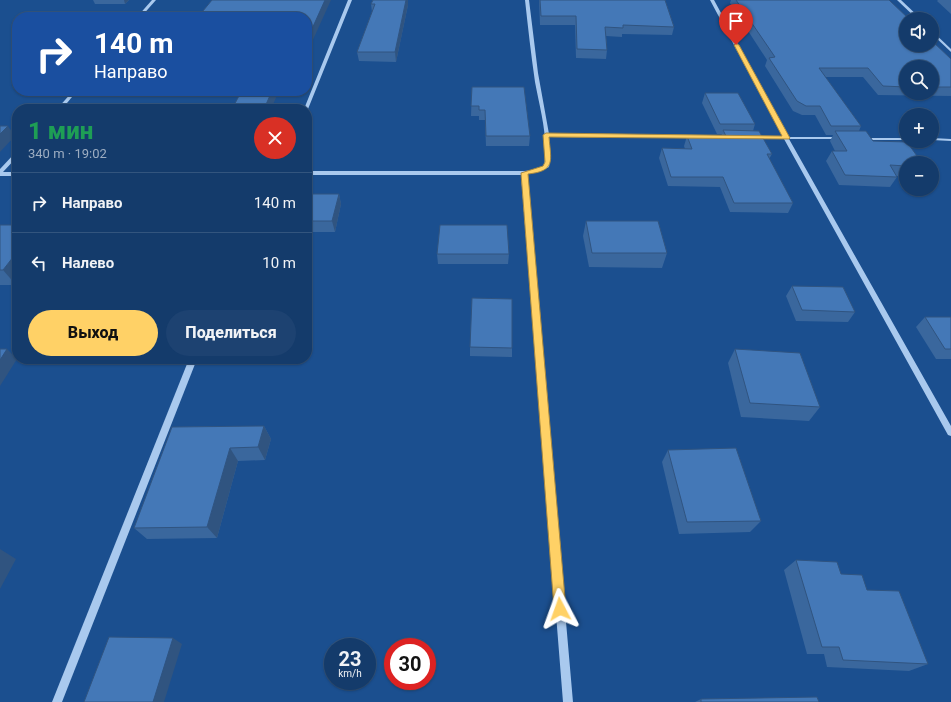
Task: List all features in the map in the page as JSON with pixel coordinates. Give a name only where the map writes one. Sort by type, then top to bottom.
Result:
[{"type":"street","points":[[143,12],[154,0]]},
{"type":"street","points":[[312,94],[350,0]]},
{"type":"street","points":[[312,173],[524,173],[537,171],[546,167],[548,162],[546,135],[536,74],[527,0]]},
{"type":"street","points":[[712,0],[786,138],[951,433]]},
{"type":"street","points":[[899,0],[912,12]]},
{"type":"street","points":[[939,39],[951,51]]},
{"type":"street","points":[[63,104],[71,96]]},
{"type":"street","points":[[546,135],[701,137]]},
{"type":"street","points":[[748,138],[842,138]]},
{"type":"street","points":[[858,139],[899,139]]},
{"type":"street","points":[[939,139],[951,140]]},
{"type":"street","points":[[0,173],[12,160]]},
{"type":"street","points":[[0,173],[12,174]]},
{"type":"street","points":[[524,173],[568,702]]},
{"type":"street","points":[[57,702],[192,364]]},
{"type":"building","points":[[212,0],[325,0],[312,29],[312,12],[202,12]]},
{"type":"building","points":[[373,0],[406,0],[395,52],[357,52],[375,4],[371,4]]},
{"type":"building","points":[[540,0],[665,0],[674,27],[623,25],[623,28],[605,27],[607,50],[577,49],[576,16],[541,16]]},
{"type":"building","points":[[736,0],[889,0],[902,12],[899,12],[899,52],[939,52],[939,48],[951,59],[951,87],[939,87],[939,60],[899,60],[899,87],[883,86],[868,68],[819,68],[861,126],[831,126],[820,106],[806,106],[797,101],[769,58],[775,57]]},
{"type":"building","points":[[472,87],[524,87],[530,136],[486,136],[485,110],[479,110],[479,106],[471,106]]},
{"type":"building","points":[[705,93],[738,93],[755,124],[720,124]]},
{"type":"building","points":[[239,96],[270,96],[266,104],[235,104]]},
{"type":"building","points":[[0,126],[8,126],[0,134]]},
{"type":"building","points":[[723,130],[759,131],[772,154],[767,154],[793,203],[734,203],[723,177],[671,177],[662,148],[692,149],[687,136],[726,136]]},
{"type":"building","points":[[835,131],[866,131],[873,141],[899,142],[899,148],[911,148],[917,156],[899,156],[899,166],[890,165],[897,177],[845,175],[832,151],[847,151]]},
{"type":"building","points":[[312,194],[339,194],[332,221],[312,221]]},
{"type":"building","points":[[586,221],[658,221],[667,253],[592,253]]},
{"type":"building","points":[[0,225],[12,225],[12,258],[3,270],[0,270]]},
{"type":"building","points":[[440,225],[507,225],[509,254],[437,254]]},
{"type":"building","points":[[792,286],[843,287],[855,312],[802,310]]},
{"type":"building","points":[[472,298],[512,299],[512,348],[470,347]]},
{"type":"building","points":[[925,317],[951,317],[951,349],[945,349]]},
{"type":"building","points":[[0,349],[7,349],[0,360]]},
{"type":"building","points":[[735,349],[800,353],[820,407],[750,403]]},
{"type":"building","points":[[264,426],[258,447],[230,448],[207,527],[134,528],[172,427]]},
{"type":"building","points":[[736,448],[761,521],[687,522],[668,450]]},
{"type":"building","points":[[796,560],[837,562],[841,574],[862,575],[867,590],[899,591],[928,664],[843,660],[839,647],[822,647]]},
{"type":"building","points":[[109,637],[173,638],[153,702],[84,702]]},
{"type":"building","points":[[817,697],[819,702],[701,702],[701,699]]},
{"type":"route","points":[[560,609],[524,173],[537,171],[546,167],[548,162],[546,135],[786,138],[736,45]]}]
